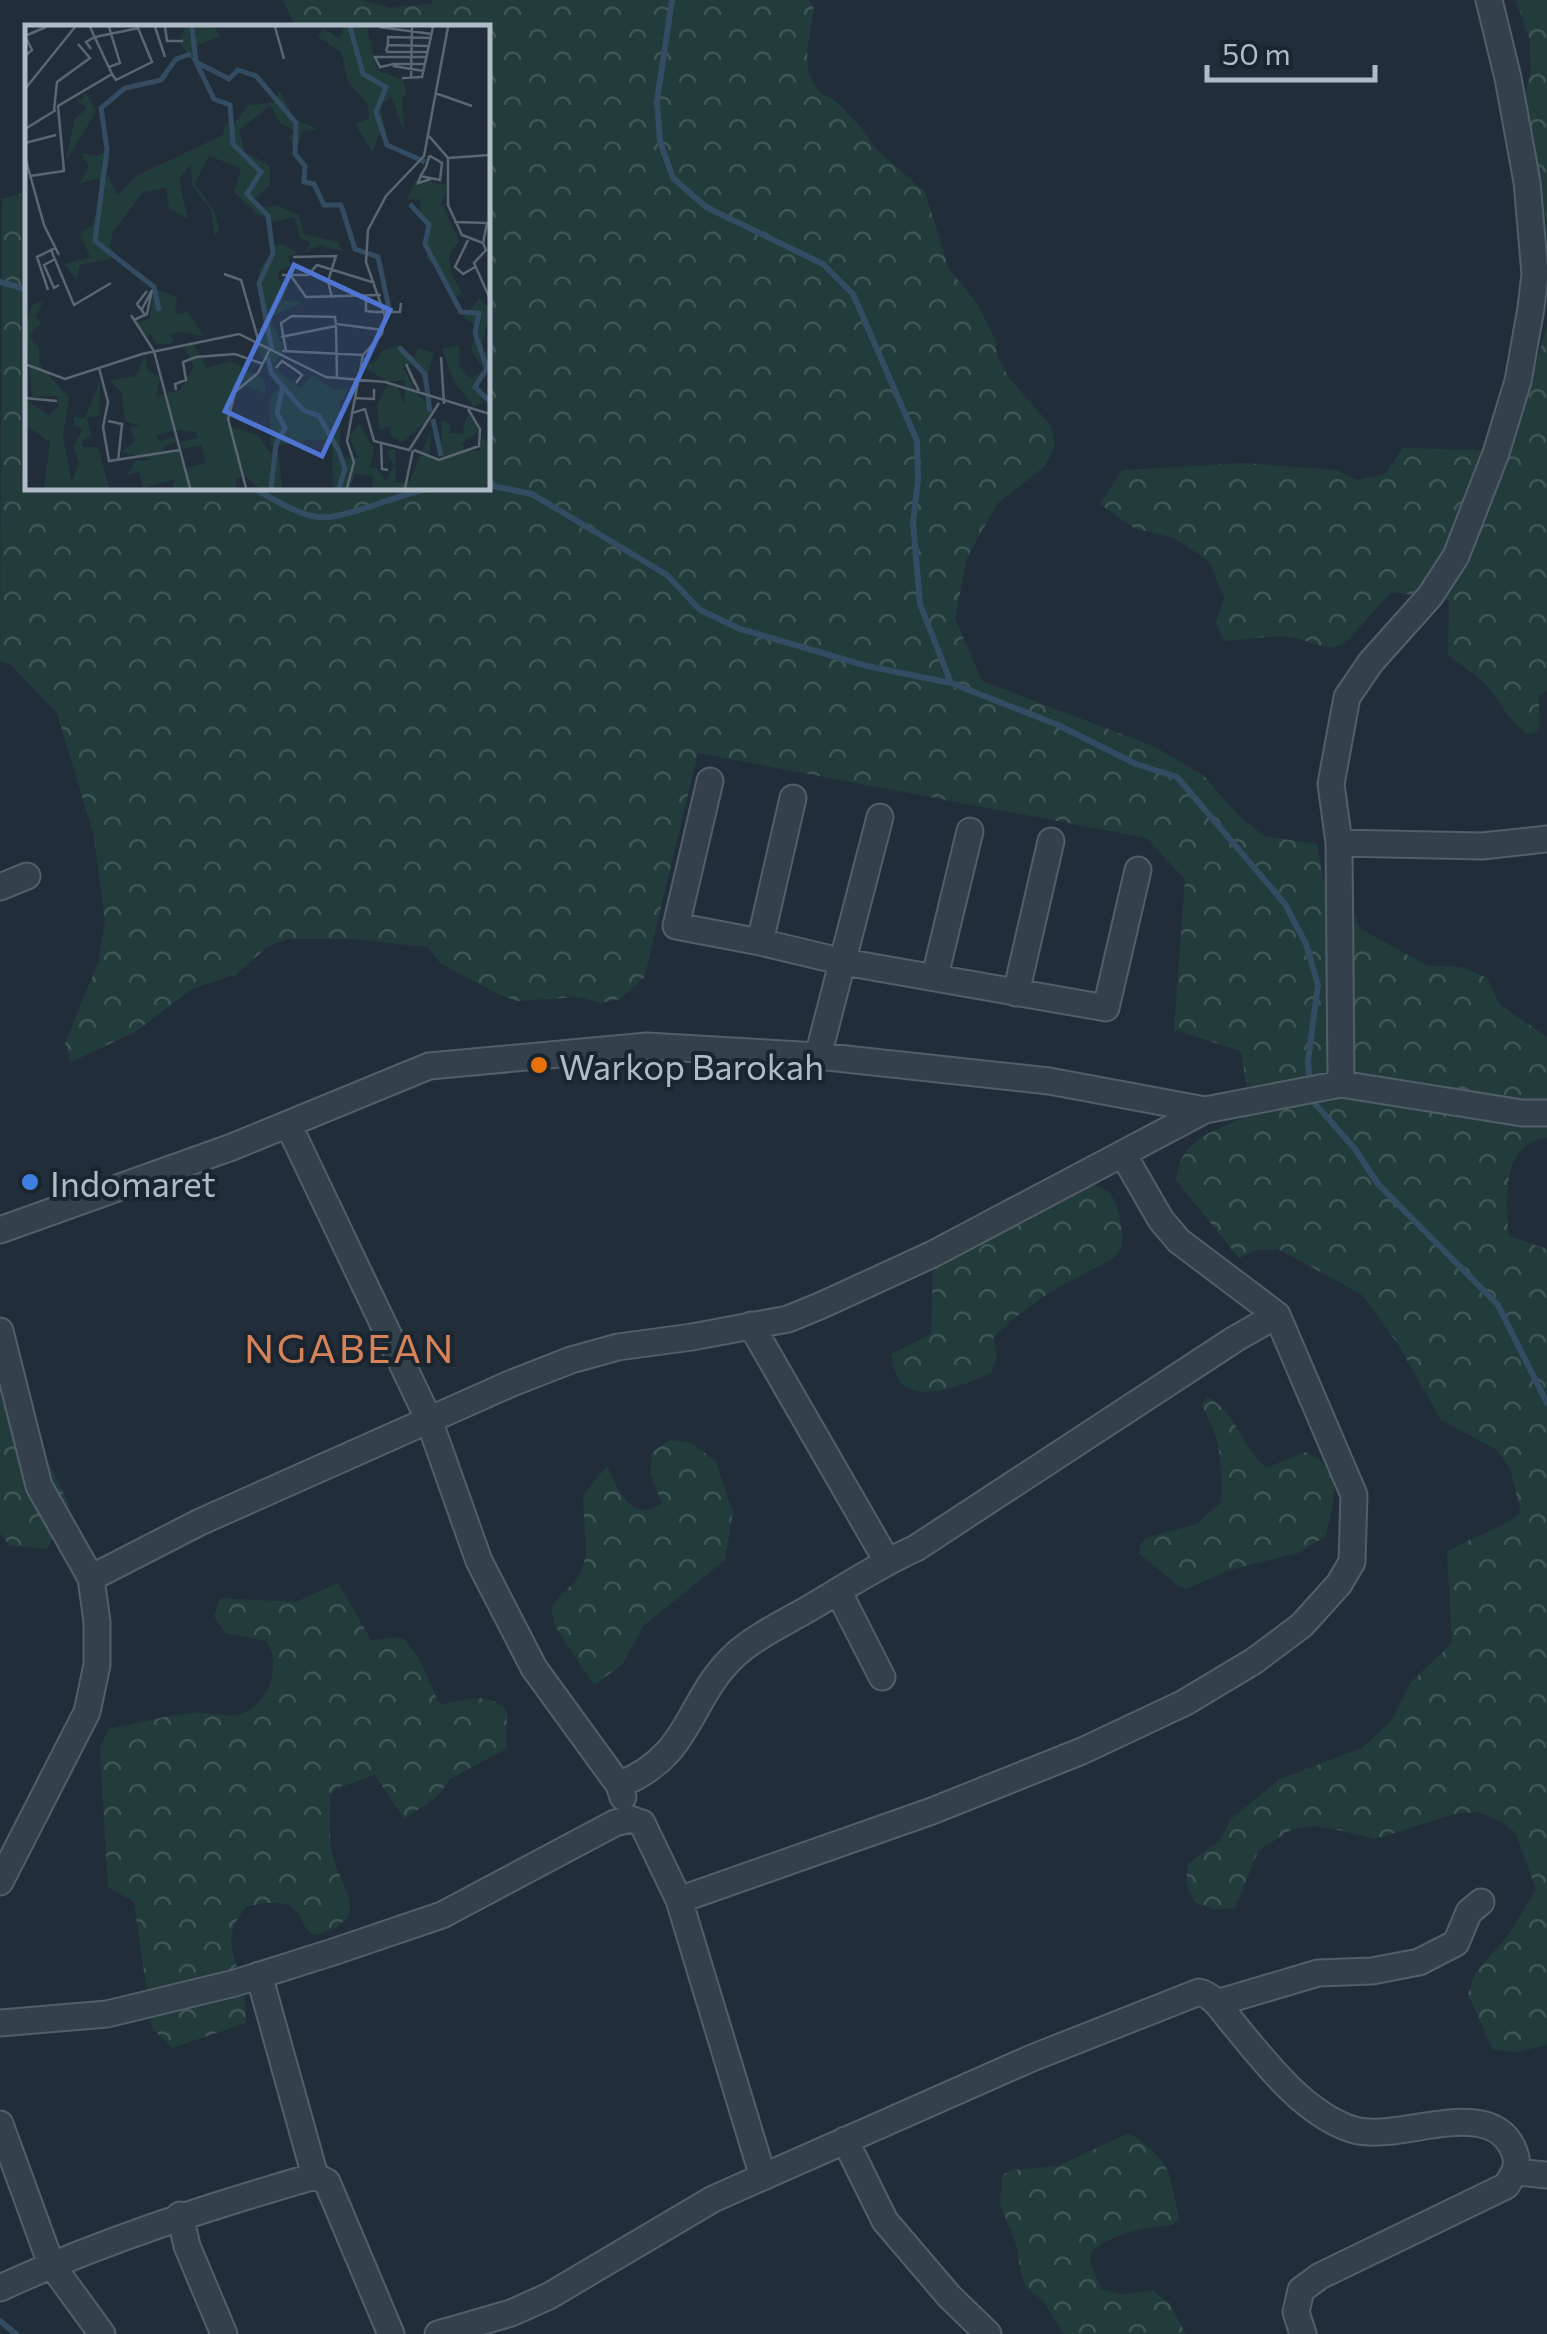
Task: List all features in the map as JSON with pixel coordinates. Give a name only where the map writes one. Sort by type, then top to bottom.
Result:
[{"type":"street","points":[[1331,1086],[1339,844],[1330,784],[1347,696],[1371,662],[1430,596],[1456,556],[1496,453],[1531,308],[1535,274],[1527,182],[1489,0]]},
{"type":"street","points":[[710,782],[676,926],[844,962],[1106,1008],[1138,870]]},
{"type":"street","points":[[760,942],[794,798]]},
{"type":"street","points":[[818,1056],[880,817]]},
{"type":"street","points":[[934,976],[970,831]]},
{"type":"street","points":[[1339,844],[1482,846],[1547,838]]},
{"type":"street","points":[[1016,993],[1051,842]]},
{"type":"street","points":[[0,887],[27,876]]},
{"type":"street","points":[[0,1230],[288,1124],[429,1066],[647,1046],[818,1056],[1049,1082],[1205,1110]]},
{"type":"street","points":[[91,1578],[200,1522],[570,1360],[618,1347],[692,1338],[788,1319],[838,1298],[932,1254],[1205,1110],[1331,1086],[1535,1113],[1547,1136]]},
{"type":"street","points":[[288,1124],[429,1420],[479,1560],[534,1668],[619,1785],[630,1818]]},
{"type":"street","points":[[680,1900],[932,1812],[1082,1751],[1184,1703],[1254,1661],[1302,1625],[1339,1584],[1352,1562],[1354,1496],[1277,1314],[1179,1241],[1161,1220],[1123,1154]]},
{"type":"street","points":[[619,1785],[652,1769],[666,1756],[722,1670],[739,1651],[887,1561],[916,1548],[1277,1314]]},
{"type":"street","points":[[752,1325],[887,1561]]},
{"type":"street","points":[[0,1331],[39,1486],[91,1578],[97,1622],[97,1665],[88,1712],[0,1882]]},
{"type":"street","points":[[838,1592],[882,1677]]},
{"type":"street","points":[[0,2023],[106,2014],[259,1975],[442,1915],[630,1818],[642,1824],[680,1900],[763,2176]]},
{"type":"street","points":[[1217,2003],[1318,1974],[1372,1972],[1420,1962],[1456,1943],[1469,1912],[1480,1902]]},
{"type":"street","points":[[259,1975],[315,2176]]},
{"type":"street","points":[[438,2334],[511,2314],[713,2199],[1192,1992],[1207,1994],[1298,2096],[1347,2128],[1385,2134],[1449,2122],[1472,2122],[1494,2127],[1510,2143],[1516,2157],[1516,2172],[1506,2186],[1320,2276],[1301,2290],[1296,2312],[1304,2334]]},
{"type":"street","points":[[0,2124],[51,2264],[102,2334]]},
{"type":"street","points":[[844,2140],[885,2222],[988,2334]]},
{"type":"street","points":[[1516,2172],[1547,2175]]},
{"type":"street","points":[[0,2288],[51,2264],[180,2216],[315,2176],[326,2182],[391,2334]]},
{"type":"street","points":[[180,2216],[187,2246],[224,2334]]},
{"type":"green space","points":[[283,0],[361,0],[391,8],[431,4],[433,0],[809,0],[814,9],[807,49],[808,71],[818,91],[837,102],[876,149],[925,192],[949,269],[976,302],[1009,378],[1051,426],[1055,446],[1045,466],[997,504],[967,558],[955,619],[982,681],[1153,746],[1203,775],[1239,816],[1264,836],[1317,844],[1324,884],[1349,903],[1361,929],[1428,966],[1462,967],[1487,978],[1500,1005],[1547,1037],[1547,1138],[1532,1142],[1514,1161],[1507,1207],[1509,1236],[1547,1249],[1547,2045],[1516,2052],[1493,2050],[1468,1994],[1475,1973],[1509,1934],[1536,1889],[1515,1832],[1498,1820],[1477,1812],[1454,1814],[1375,1839],[1313,1826],[1292,1829],[1258,1851],[1235,1908],[1215,1910],[1194,1902],[1186,1883],[1188,1864],[1221,1840],[1230,1820],[1280,1779],[1362,1748],[1391,1721],[1410,1683],[1452,1643],[1447,1552],[1521,1513],[1510,1468],[1497,1450],[1441,1420],[1398,1344],[1361,1294],[1278,1249],[1258,1250],[1239,1258],[1176,1180],[1184,1154],[1192,1145],[1251,1114],[1241,1051],[1174,1030],[1185,879],[1146,838],[698,753],[644,978],[620,999],[600,1003],[579,997],[517,1001],[440,963],[428,947],[352,939],[287,939],[267,947],[237,974],[192,989],[135,1032],[71,1062],[65,1043],[98,963],[105,922],[94,836],[57,713],[10,664],[0,661],[2,199],[25,193],[25,490],[490,490],[490,25],[295,25]]},
{"type":"green space","points":[[1516,0],[1547,0],[1547,316],[1546,219],[1521,114],[1531,70],[1529,39]]},
{"type":"green space","points":[[1547,326],[1547,691],[1539,695],[1539,731],[1529,734],[1522,730],[1482,681],[1448,654],[1449,600],[1392,592],[1353,635],[1336,646],[1287,637],[1224,641],[1216,623],[1224,598],[1209,561],[1174,538],[1134,528],[1100,504],[1122,470],[1244,463],[1338,470],[1357,480],[1385,474],[1403,448],[1510,451]]},
{"type":"green space","points":[[1094,1185],[1110,1194],[1117,1207],[1122,1236],[1116,1256],[1041,1298],[1004,1327],[993,1338],[997,1357],[991,1373],[941,1390],[927,1392],[904,1386],[896,1375],[891,1354],[931,1334],[933,1269],[976,1241]]},
{"type":"green space","points":[[0,1391],[30,1423],[69,1505],[47,1549],[9,1545],[0,1533]]},
{"type":"green space","points":[[1208,1397],[1226,1412],[1266,1468],[1306,1452],[1319,1460],[1332,1477],[1334,1499],[1326,1536],[1298,1553],[1226,1571],[1187,1589],[1139,1553],[1141,1543],[1149,1537],[1196,1524],[1221,1503],[1219,1452],[1201,1405]]},
{"type":"green space","points":[[670,1440],[692,1443],[716,1462],[733,1512],[725,1560],[643,1626],[623,1664],[594,1685],[555,1626],[551,1606],[579,1577],[586,1556],[583,1495],[607,1466],[621,1494],[634,1507],[651,1509],[662,1503],[650,1474],[652,1452]]},
{"type":"green space","points":[[338,1583],[371,1640],[402,1637],[418,1657],[440,1705],[484,1699],[507,1711],[506,1749],[450,1779],[437,1797],[404,1819],[375,1775],[337,1788],[330,1795],[330,1838],[350,1901],[345,1920],[317,1935],[306,1928],[290,1906],[247,1906],[231,1937],[244,1994],[246,2023],[172,2048],[152,2028],[134,1902],[108,1887],[100,1748],[108,1729],[183,1714],[235,1715],[249,1710],[263,1697],[273,1669],[270,1650],[266,1641],[225,1633],[214,1616],[220,1598],[296,1602]]},
{"type":"green space","points":[[1129,2133],[1166,2168],[1179,2218],[1173,2225],[1111,2239],[1092,2251],[1090,2261],[1101,2289],[1122,2295],[1152,2290],[1169,2303],[1186,2334],[1064,2334],[1022,2277],[1016,2244],[1000,2204],[1002,2175],[1012,2170],[1058,2166]]},
{"type":"waterway","points":[[672,0],[657,101],[660,141],[673,178],[706,207],[823,264],[853,294],[917,441],[913,522],[920,604],[951,683]]},
{"type":"waterway","points":[[0,282],[25,289]]},
{"type":"waterway","points":[[490,485],[532,494],[667,575],[700,610],[740,629],[867,666],[951,683],[1058,725],[1136,764],[1177,777],[1285,904],[1306,944],[1318,985],[1308,1061],[1310,1086]]},
{"type":"waterway","points":[[257,490],[285,506],[318,517],[357,511],[424,490]]},
{"type":"waterway","points":[[1310,1098],[1355,1149],[1378,1184],[1498,1305],[1547,1403]]},
{"type":"waterway","points":[[0,2321],[16,2334]]},
{"type":"place","name":"Warkop Barokah","points":[[539,1065]]},
{"type":"place","name":"Indomaret","points":[[30,1182]]},
{"type":"district","name":"NGABEAN","points":[[350,1346]]}]
